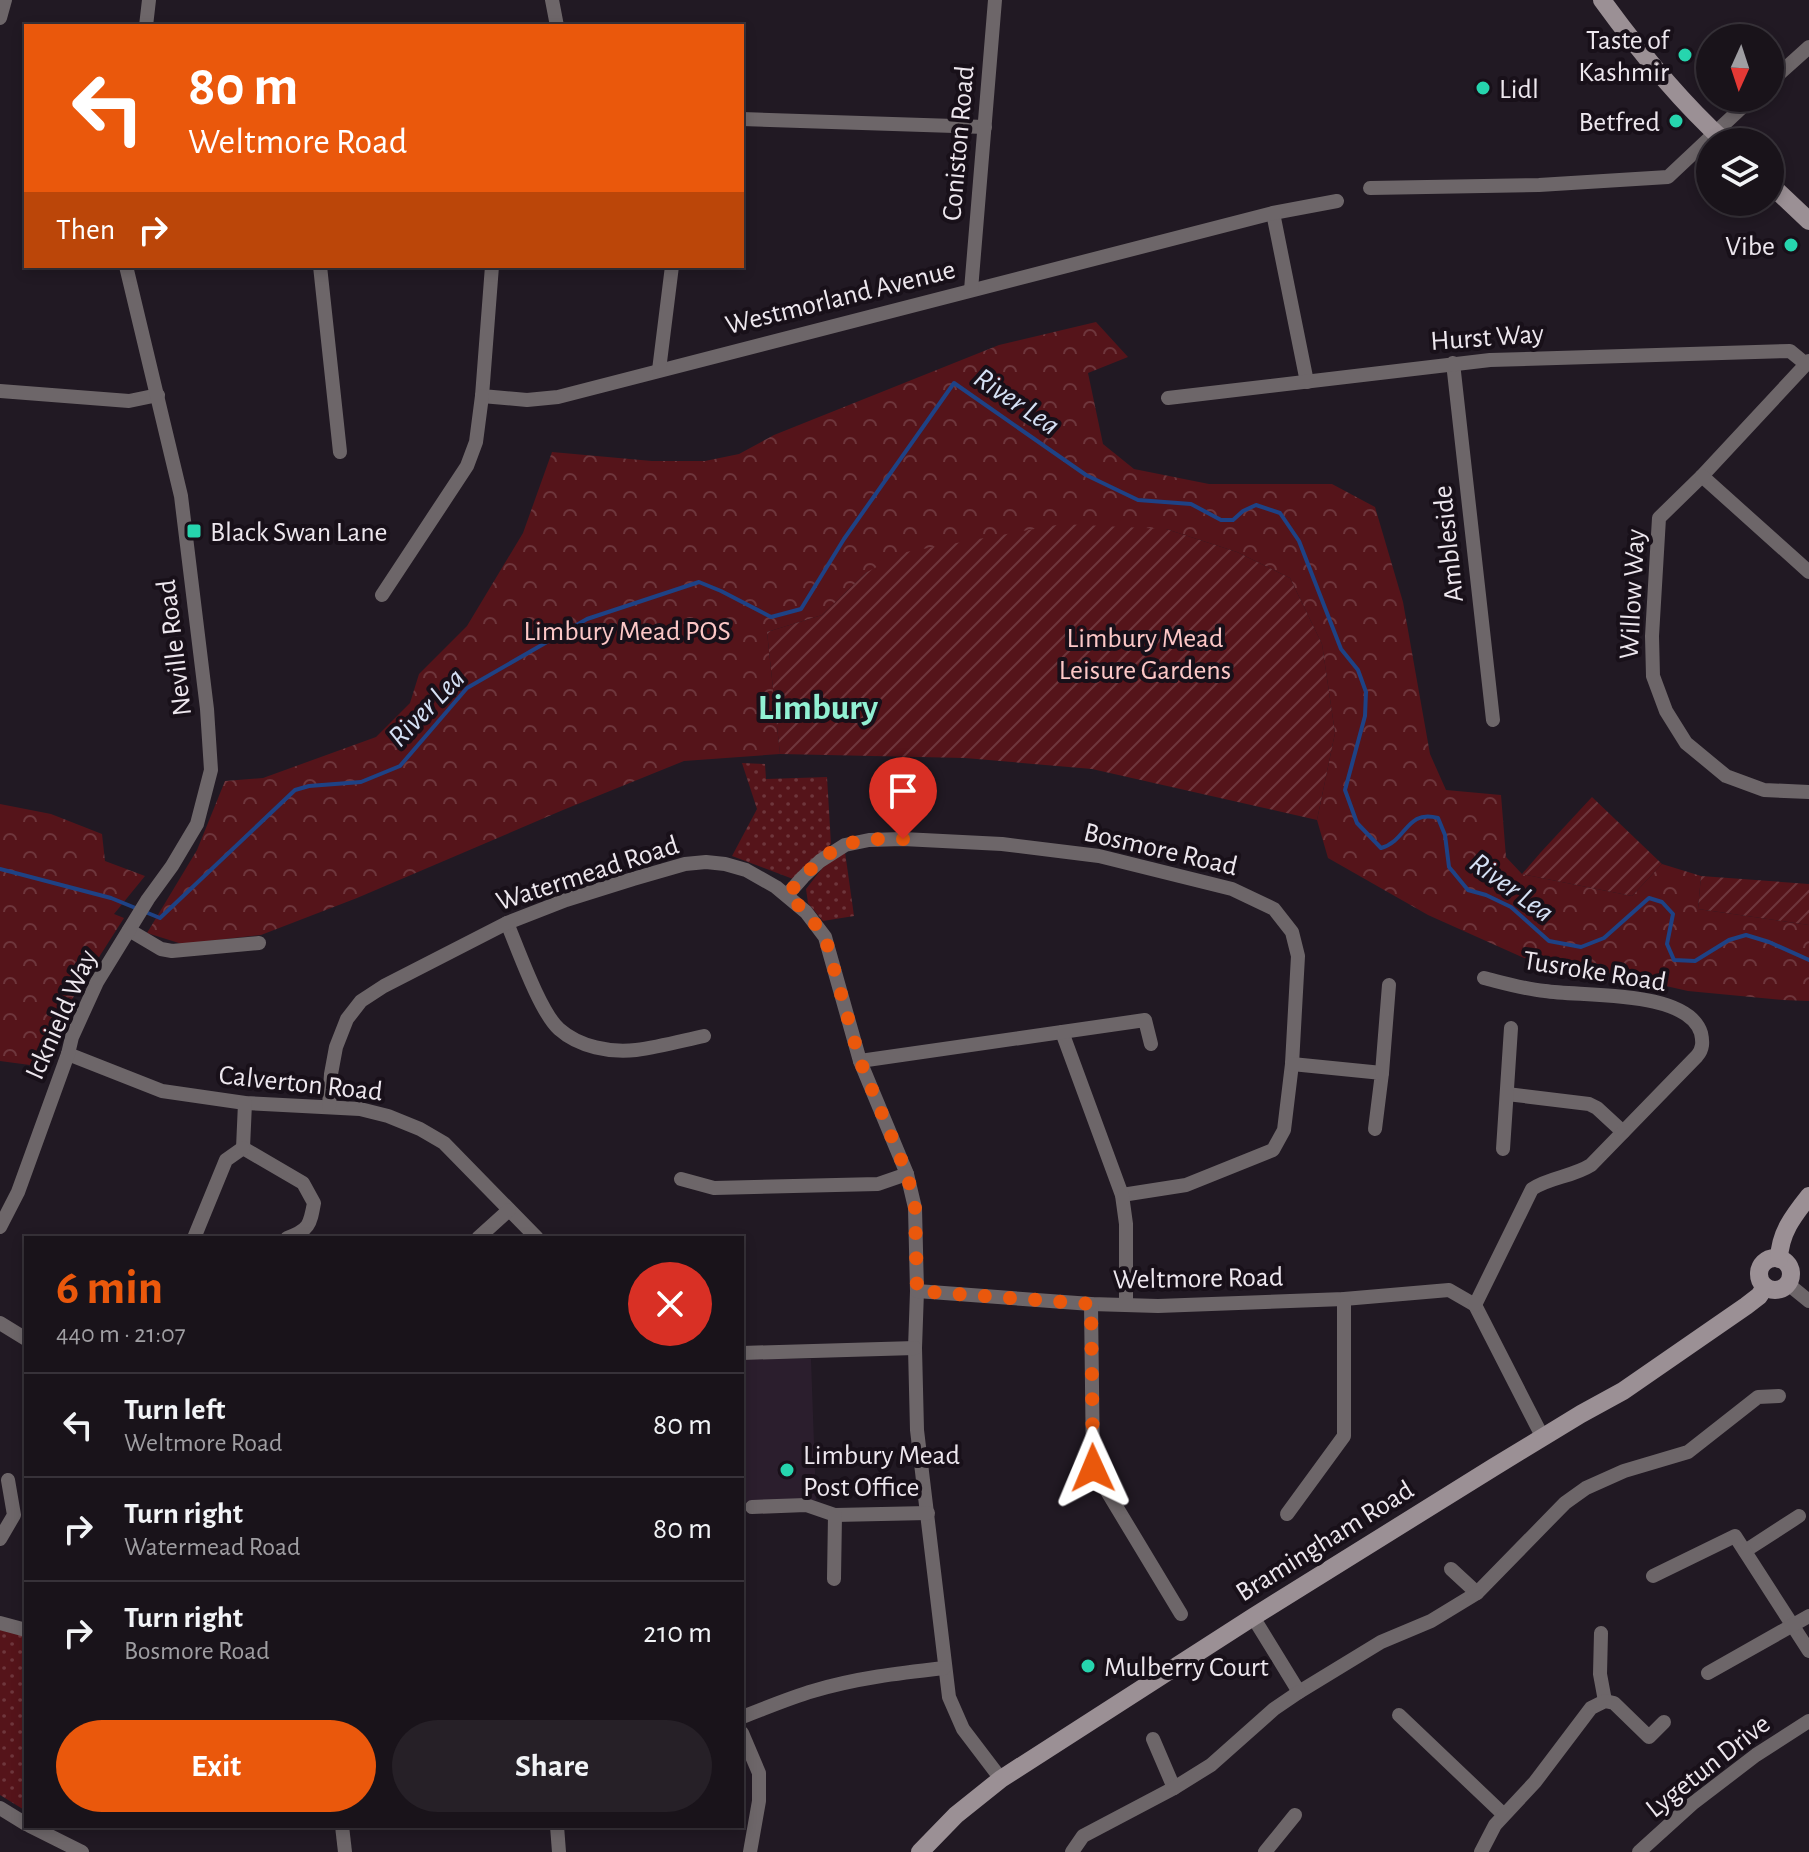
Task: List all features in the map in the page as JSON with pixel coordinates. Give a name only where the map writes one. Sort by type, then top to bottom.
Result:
[{"type":"street","points":[[0,18],[5,0]]},
{"type":"street","points":[[146,24],[149,0]]},
{"type":"street","points":[[552,0],[557,24]]},
{"type":"street","name":"Coniston Road","points":[[971,290],[995,0]]},
{"type":"street","points":[[1602,0],[1640,52],[1712,128]]},
{"type":"street","points":[[1784,69],[1809,47]]},
{"type":"street","points":[[1727,128],[1741,112]]},
{"type":"street","points":[[744,119],[985,127]]},
{"type":"street","points":[[1370,188],[1539,185],[1668,177],[1696,155]]},
{"type":"street","points":[[1784,197],[1809,221]]},
{"type":"street","name":"Westmorland Avenue","points":[[482,396],[527,400],[558,397],[1273,213],[1337,201]]},
{"type":"street","points":[[1273,213],[1307,382]]},
{"type":"street","name":"Neville Road","points":[[126,268],[181,496],[207,709],[211,770],[197,824],[139,915]]},
{"type":"street","points":[[320,268],[340,452]]},
{"type":"street","points":[[382,595],[467,466],[476,442],[492,268]]},
{"type":"street","points":[[659,370],[672,268]]},
{"type":"street","name":"Hurst Way","points":[[1168,398],[1490,360],[1790,351],[1808,363]]},
{"type":"street","name":"Ambleside","points":[[1453,363],[1493,720]]},
{"type":"street","name":"Willow Way","points":[[1808,363],[1659,518],[1652,636],[1653,676],[1666,711],[1686,743],[1726,776],[1764,790],[1809,792]]},
{"type":"street","points":[[0,391],[129,401],[158,395]]},
{"type":"street","points":[[1702,476],[1809,572]]},
{"type":"street","name":"Bosmore Road","points":[[787,895],[820,861],[845,845],[869,840],[903,839],[1002,844],[1099,856],[1232,889],[1274,909],[1292,932],[1298,956],[1292,1064],[1284,1130],[1273,1150],[1186,1185],[1122,1195]]},
{"type":"street","name":"Watermead Road","points":[[329,1107],[336,1047],[347,1019],[361,1001],[507,923],[566,900],[685,864],[706,862],[746,870],[765,879],[806,912],[825,937],[860,1061],[907,1174],[915,1208],[917,1430],[944,1668],[949,1697],[963,1729],[1001,1779]]},
{"type":"street","name":"Icknield Way","points":[[0,1227],[18,1192],[72,1037],[97,982],[139,915]]},
{"type":"street","points":[[507,923],[544,1008],[559,1029],[582,1043],[609,1051],[634,1050],[704,1036]]},
{"type":"street","points":[[129,930],[161,949],[172,951],[259,943]]},
{"type":"street","name":"Tusroke Road","points":[[1484,978],[1544,991],[1659,1003],[1694,1020],[1703,1041],[1701,1051],[1623,1132]]},
{"type":"street","points":[[1375,1129],[1389,985]]},
{"type":"street","points":[[860,1061],[1145,1020],[1151,1044]]},
{"type":"street","points":[[1503,1149],[1511,1028]]},
{"type":"street","points":[[1062,1032],[1122,1195],[1126,1224],[1126,1304]]},
{"type":"street","name":"Calverton Road","points":[[68,1054],[162,1091],[245,1103],[360,1109],[388,1116],[444,1143],[535,1236]]},
{"type":"street","points":[[1292,1064],[1382,1073]]},
{"type":"street","points":[[1507,1094],[1589,1104],[1623,1132],[1585,1169],[1542,1182],[1532,1189],[1475,1305],[1543,1438]]},
{"type":"street","points":[[243,1148],[245,1103]]},
{"type":"street","points":[[195,1236],[226,1160],[243,1148]]},
{"type":"street","points":[[243,1148],[303,1183],[314,1203],[310,1223],[301,1233],[293,1236]]},
{"type":"street","points":[[681,1179],[714,1188],[878,1184],[907,1174]]},
{"type":"street","points":[[1779,1259],[1784,1233],[1809,1196]]},
{"type":"street","points":[[480,1236],[509,1210]]},
{"type":"street","points":[[1769,1259],[1779,1259],[1791,1269],[1792,1274],[1788,1284],[1774,1290],[1765,1287],[1759,1277],[1761,1267],[1769,1259]]},
{"type":"street","points":[[1788,1284],[1809,1301]]},
{"type":"street","name":"Bramingham Road","points":[[920,1852],[956,1815],[1001,1779],[1253,1617],[1623,1391],[1759,1296],[1765,1287]]},
{"type":"street","name":"Weltmore Road","points":[[917,1291],[1158,1306],[1344,1299],[1449,1290],[1475,1305]]},
{"type":"street","points":[[1287,1514],[1344,1436],[1344,1299]]},
{"type":"street","points":[[1091,1304],[1093,1468],[1181,1614]]},
{"type":"street","points":[[0,1323],[24,1338]]},
{"type":"street","points":[[744,1353],[915,1348]]},
{"type":"street","points":[[1072,1852],[1083,1836],[1211,1765],[1274,1709],[1299,1692],[1381,1642],[1431,1621],[1477,1593],[1565,1503],[1586,1488],[1624,1471],[1688,1452],[1758,1397],[1779,1396]]},
{"type":"street","points":[[0,1539],[14,1515],[8,1480]]},
{"type":"street","points":[[752,1507],[806,1505],[835,1515],[928,1513]]},
{"type":"street","points":[[834,1579],[835,1515]]},
{"type":"street","points":[[1745,1551],[1799,1516]]},
{"type":"street","points":[[1653,1576],[1735,1536],[1809,1651]]},
{"type":"street","points":[[1451,1569],[1477,1593]]},
{"type":"street","points":[[1708,1673],[1809,1616]]},
{"type":"street","points":[[1253,1617],[1299,1692]]},
{"type":"street","points":[[0,1623],[24,1629]]},
{"type":"street","points":[[1601,1633],[1600,1674],[1605,1701]]},
{"type":"street","points":[[744,1716],[825,1688],[894,1673],[944,1668]]},
{"type":"street","points":[[1481,1852],[1503,1814],[1535,1782],[1591,1708],[1605,1701],[1614,1703],[1649,1737],[1664,1722]]},
{"type":"street","points":[[1399,1715],[1503,1814]]},
{"type":"street","name":"Lygetun Drive","points":[[1639,1852],[1692,1804],[1756,1755],[1809,1721]]},
{"type":"street","points":[[744,1738],[759,1773],[759,1801],[750,1852]]},
{"type":"street","points":[[1153,1739],[1174,1788]]},
{"type":"street","points":[[0,1808],[24,1823]]},
{"type":"street","points":[[1265,1852],[1295,1815]]},
{"type":"street","points":[[34,1828],[82,1852]]},
{"type":"street","points":[[342,1828],[345,1852]]},
{"type":"street","points":[[557,1828],[559,1852]]},
{"type":"shaded area","points":[[744,1359],[811,1359],[816,1500],[744,1502]]},
{"type":"green space","name":"Limbury Mead POS","points":[[1096,322],[1128,357],[1088,373],[1103,444],[1134,469],[1209,484],[1332,484],[1375,507],[1403,602],[1430,754],[1446,790],[1501,795],[1506,857],[1522,874],[1632,896],[1662,864],[1701,876],[1698,909],[1809,925],[1809,1001],[1688,991],[1524,958],[1428,915],[1328,858],[1317,820],[1335,733],[1322,644],[1290,578],[1237,552],[1166,529],[867,572],[822,615],[767,632],[780,754],[684,761],[261,935],[182,944],[147,933],[197,850],[225,781],[263,778],[376,737],[410,703],[419,674],[467,626],[523,533],[552,452],[652,461],[705,461],[739,454],[774,435],[999,345]]},
{"type":"green space","name":"Limbury Mead Leisure Gardens","points":[[1062,524],[1166,529],[1237,552],[1290,578],[1322,644],[1335,733],[1317,820],[1092,769],[965,758],[780,754],[767,632],[822,615],[867,572],[906,552]]},
{"type":"green space","points":[[742,763],[765,764],[766,779],[827,777],[831,844],[793,879],[732,856],[757,809]]},
{"type":"green space","points":[[1592,797],[1662,864],[1632,896],[1522,874]]},
{"type":"green space","points":[[0,804],[51,814],[102,834],[105,861],[145,876],[114,914],[124,918],[30,1065],[0,1061]]},
{"type":"green space","points":[[845,852],[854,916],[823,921],[808,903],[806,889],[824,866]]},
{"type":"green space","points":[[1701,876],[1809,884],[1809,925],[1698,909]]},
{"type":"green space","points":[[0,1629],[24,1635],[24,1810],[0,1795]]},
{"type":"waterway","name":"River Lea","points":[[0,869],[111,898],[160,918],[295,790],[361,782],[400,766],[467,688],[587,619],[699,582],[771,617],[801,609],[844,539],[954,383],[1086,475],[1138,500],[1191,504],[1221,520],[1233,520],[1256,505],[1280,513],[1299,541],[1341,649],[1358,670],[1366,692],[1365,716],[1345,790],[1357,823],[1381,848],[1390,844],[1419,818],[1438,818],[1445,835],[1449,867],[1468,890],[1511,907],[1549,941],[1581,947],[1604,938],[1649,898],[1662,902],[1673,914],[1667,944],[1674,960],[1695,961],[1729,940],[1746,935],[1809,960]]},
{"type":"place","name":"Taste of Kashmir","points":[[1685,55]]},
{"type":"place","name":"Lidl","points":[[1483,88]]},
{"type":"place","name":"Betfred","points":[[1676,121]]},
{"type":"place","name":"Vibe","points":[[1791,245]]},
{"type":"place","name":"Black Swan Lane","points":[[194,531]]},
{"type":"place","name":"Limbury Mead Post Office","points":[[787,1470]]},
{"type":"place","name":"Mulberry Court","points":[[1088,1666]]},
{"type":"district","name":"Limbury","points":[[818,706]]},
{"type":"route","points":[[903,839],[869,840],[845,845],[820,861],[787,895],[806,912],[825,937],[860,1061],[907,1174],[915,1208],[917,1291],[1091,1304],[1093,1468]]}]
